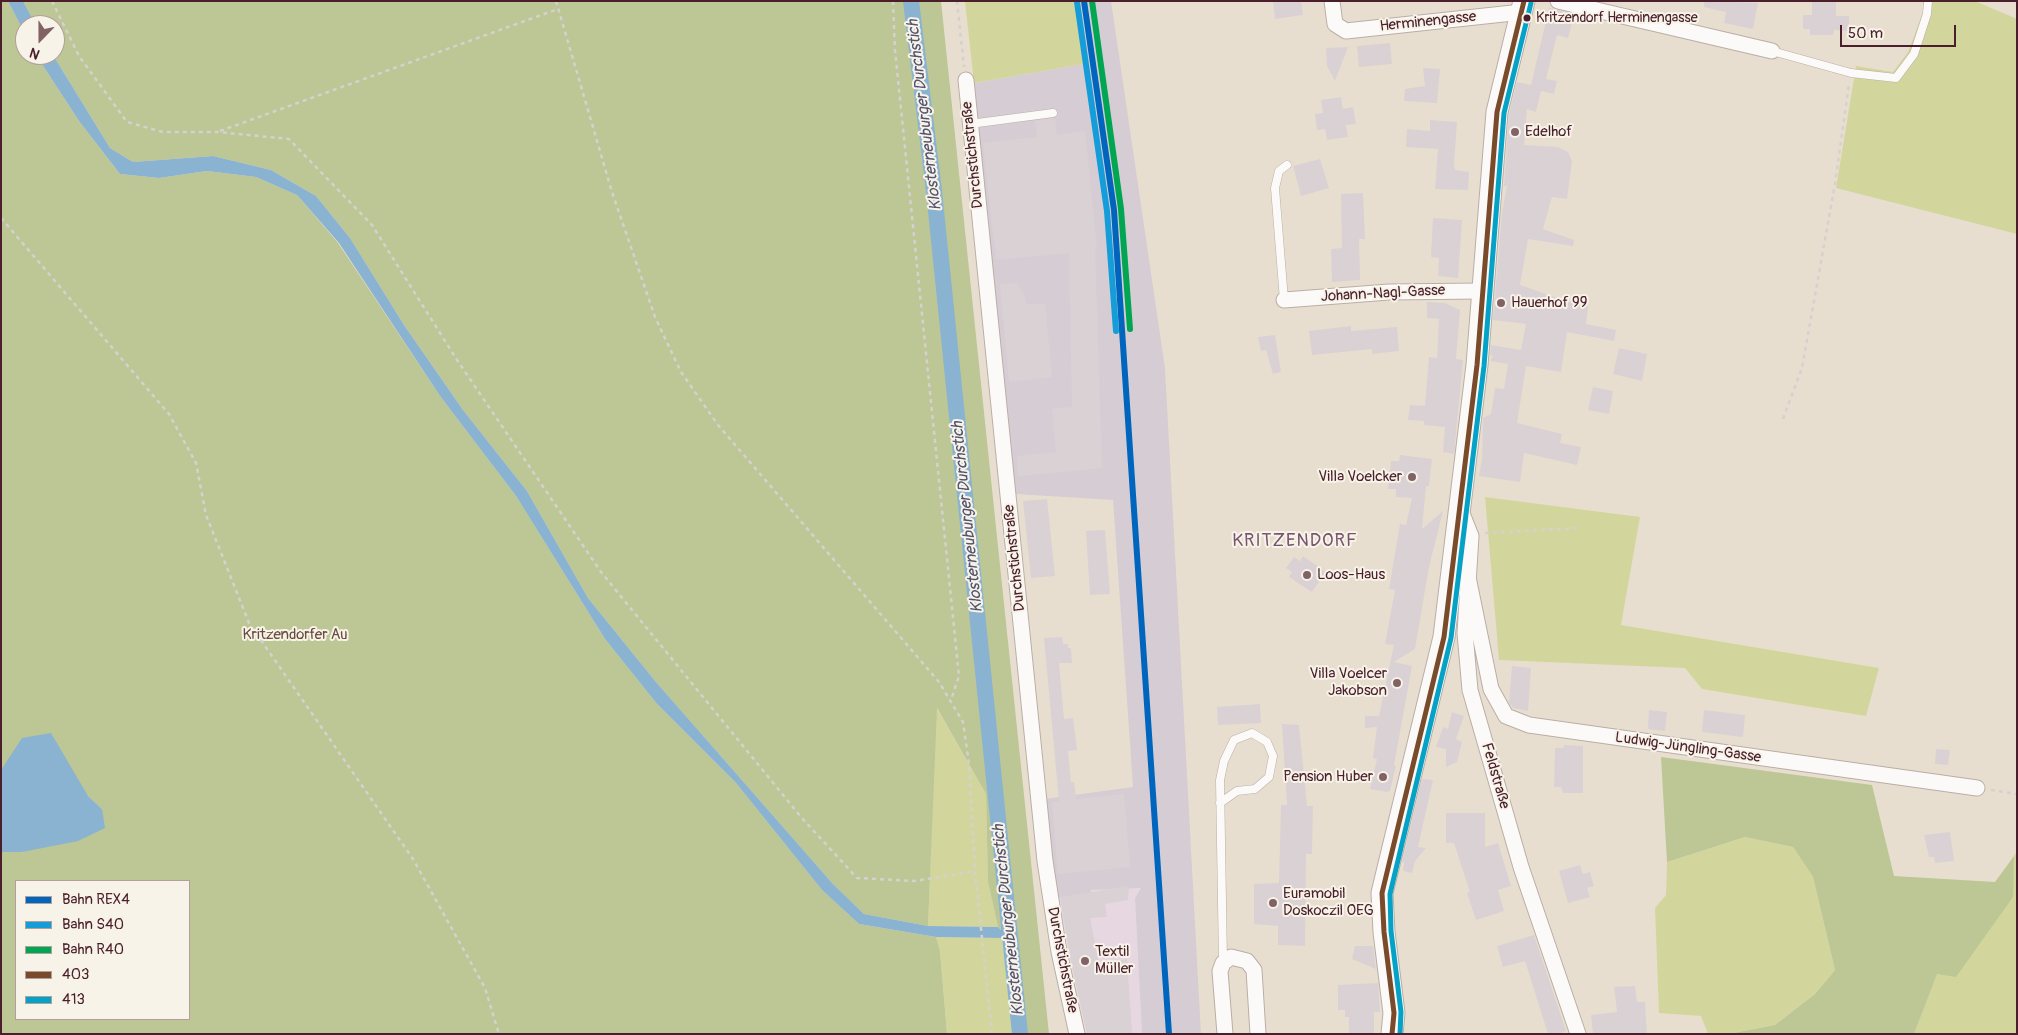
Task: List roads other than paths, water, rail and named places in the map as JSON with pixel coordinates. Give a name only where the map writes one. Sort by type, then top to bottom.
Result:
[{"type":"main road","points":[[1392,1034],[1394,1013],[1384,932],[1382,893],[1444,637],[1461,511],[1477,365],[1481,291],[1497,112],[1523,7]]},
{"type":"street","name":"Herminengasse","points":[[1332,1],[1335,24],[1346,31],[1523,7]]},
{"type":"street","points":[[1558,1],[1772,51]]},
{"type":"street","name":"Durchstichstraße","points":[[966,80],[1045,861],[1059,952],[1077,1034]]},
{"type":"street","name":"Johann-Nagl-Gasse","points":[[1284,300],[1389,292],[1481,291]]},
{"type":"street","name":"Feldstraße","points":[[1461,511],[1472,536],[1465,633],[1470,690],[1521,867],[1578,1034]]},
{"type":"street","name":"Ludwig-Jüngling-Gasse","points":[[1468,577],[1491,689],[1506,716],[1529,725],[1977,788]]},
{"type":"street","points":[[1225,1034],[1220,971],[1223,963],[1230,956],[1248,961],[1254,970],[1258,1034]]},
{"type":"lane","points":[[1772,51],[1851,73],[1896,78],[1914,54],[1927,14],[1928,1]]},
{"type":"lane","points":[[970,124],[1053,113]]},
{"type":"lane","points":[[1284,300],[1275,188],[1279,171],[1287,165]]},
{"type":"lane","points":[[1220,803],[1237,791],[1255,789],[1269,777],[1272,756],[1267,742],[1252,733],[1234,740],[1224,761],[1220,780],[1220,803],[1223,963]]},
{"type":"water","points":[[8,1],[23,1],[31,15],[15,15]]},
{"type":"water","points":[[43,65],[59,65],[110,148],[133,162],[213,156],[271,170],[316,196],[350,238],[404,325],[463,410],[527,491],[588,598],[656,682],[833,884],[864,914],[928,926],[998,927],[1003,932],[1002,938],[936,937],[859,924],[822,890],[736,783],[657,704],[605,639],[516,496],[440,396],[339,243],[297,195],[256,177],[207,171],[159,178],[120,174],[79,121]]},
{"type":"water","points":[[51,733],[88,796],[102,809],[105,828],[78,841],[22,852],[1,852],[1,770],[22,738]]},
{"type":"waterway","name":"Klosterneuburger Durchstich","points":[[911,1],[934,191],[1020,1034]]},
{"type":"waterway","points":[[998,932],[1010,932]]},
{"type":"rail line","name":"REX4","points":[[1084,1],[1114,210],[1169,1034]]},
{"type":"rail line","name":"R40","points":[[1092,1],[1121,209],[1130,329]]},
{"type":"rail line","name":"S40","points":[[1077,2],[1107,211],[1116,331]]},
{"type":"place","name":"Kritzendorf Herminengasse","points":[[1527,18]]},
{"type":"place","name":"Edelhof","points":[[1515,132]]},
{"type":"place","name":"Hauerhof 99","points":[[1501,303]]},
{"type":"place","name":"Villa Voelcker","points":[[1412,477]]},
{"type":"place","name":"Loos-Haus","points":[[1307,575]]},
{"type":"place","name":"Villa Voelcer Jakobson","points":[[1397,683]]},
{"type":"place","name":"Pension Huber","points":[[1383,777]]},
{"type":"place","name":"Euramobil Doskoczil OEG","points":[[1273,903]]},
{"type":"place","name":"Textil Müller","points":[[1085,961]]},
{"type":"district","name":"KRITZENDORF","points":[[1295,541]]},
{"type":"park label","name":"Kritzendorfer Au","points":[[295,635]]}]
